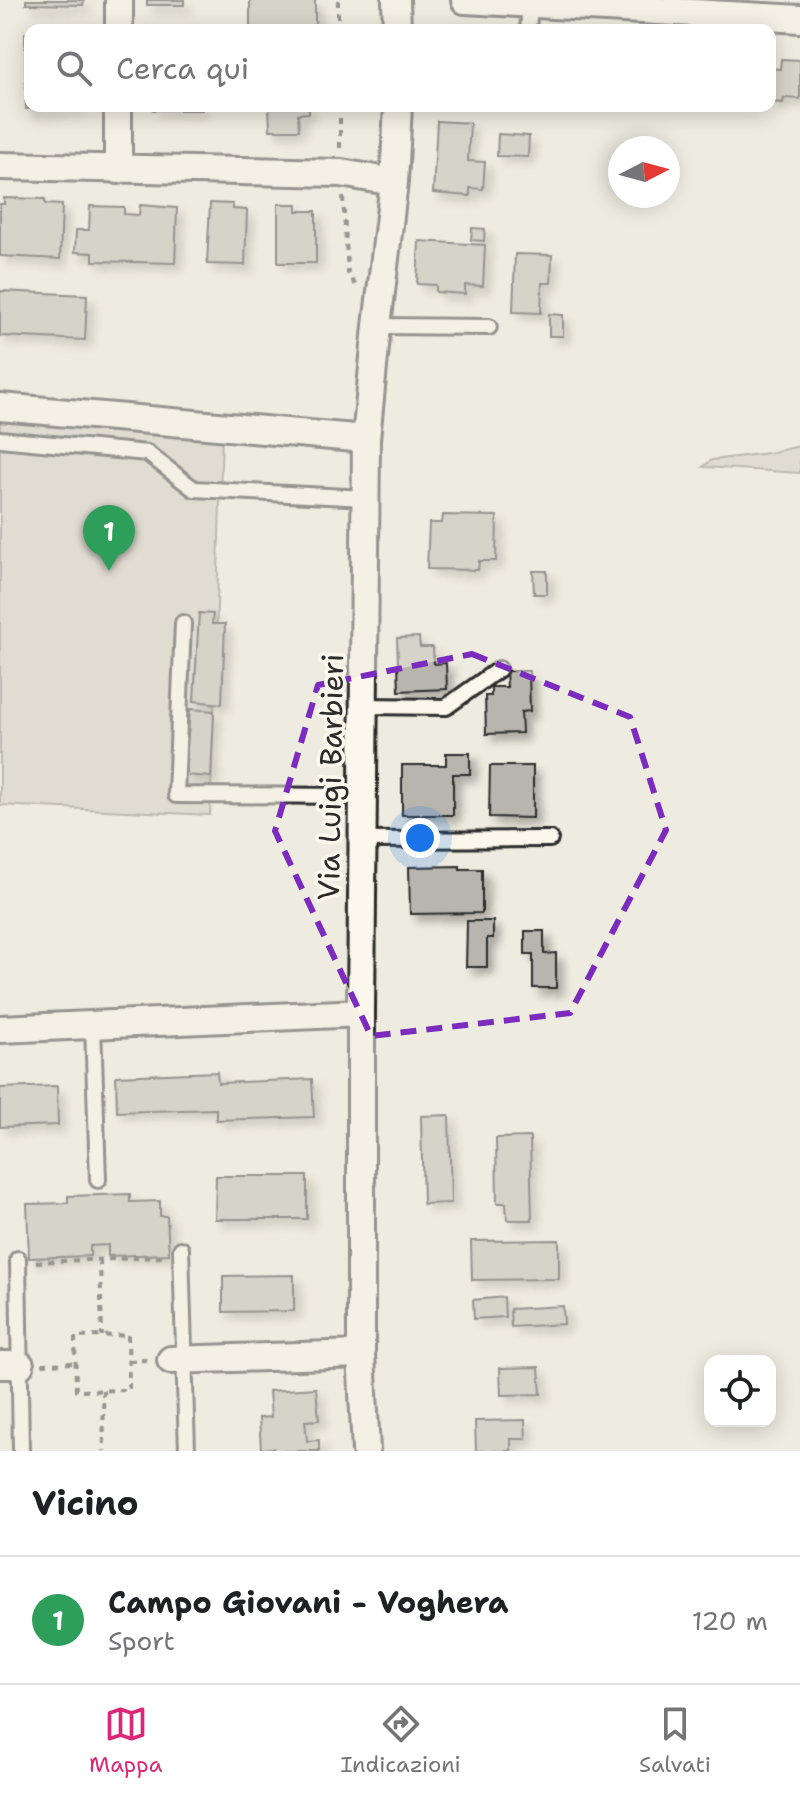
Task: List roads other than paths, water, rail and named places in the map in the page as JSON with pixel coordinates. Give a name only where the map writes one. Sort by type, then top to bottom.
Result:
[{"type":"street","points":[[119,0],[119,24]]},
{"type":"street","points":[[396,0],[397,24]]},
{"type":"street","points":[[481,0],[529,17],[583,4],[748,23],[800,19]]},
{"type":"street","points":[[118,112],[118,170]]},
{"type":"street","name":"Via Luigi Barbieri","points":[[366,1451],[361,1354],[361,1013],[366,439],[394,182],[398,112]]},
{"type":"street","points":[[0,166],[341,173],[394,182]]},
{"type":"street","points":[[0,407],[366,439]]},
{"type":"street","points":[[0,1029],[361,1013]]},
{"type":"street","points":[[178,1360],[361,1354]]},
{"type":"lane","points":[[377,326],[489,327]]},
{"type":"lane","points":[[0,439],[147,453],[194,489],[366,498]]},
{"type":"lane","points":[[183,623],[176,795],[363,796]]},
{"type":"lane","points":[[363,706],[446,707],[499,669]]},
{"type":"lane","points":[[362,840],[550,839]]},
{"type":"lane","points":[[93,1025],[98,1180]]},
{"type":"lane","points":[[181,1253],[178,1360],[187,1451]]},
{"type":"lane","points":[[18,1261],[10,1365],[21,1451]]},
{"type":"place","name":"Campo Giovani - Voghera","points":[[109,571]]}]
